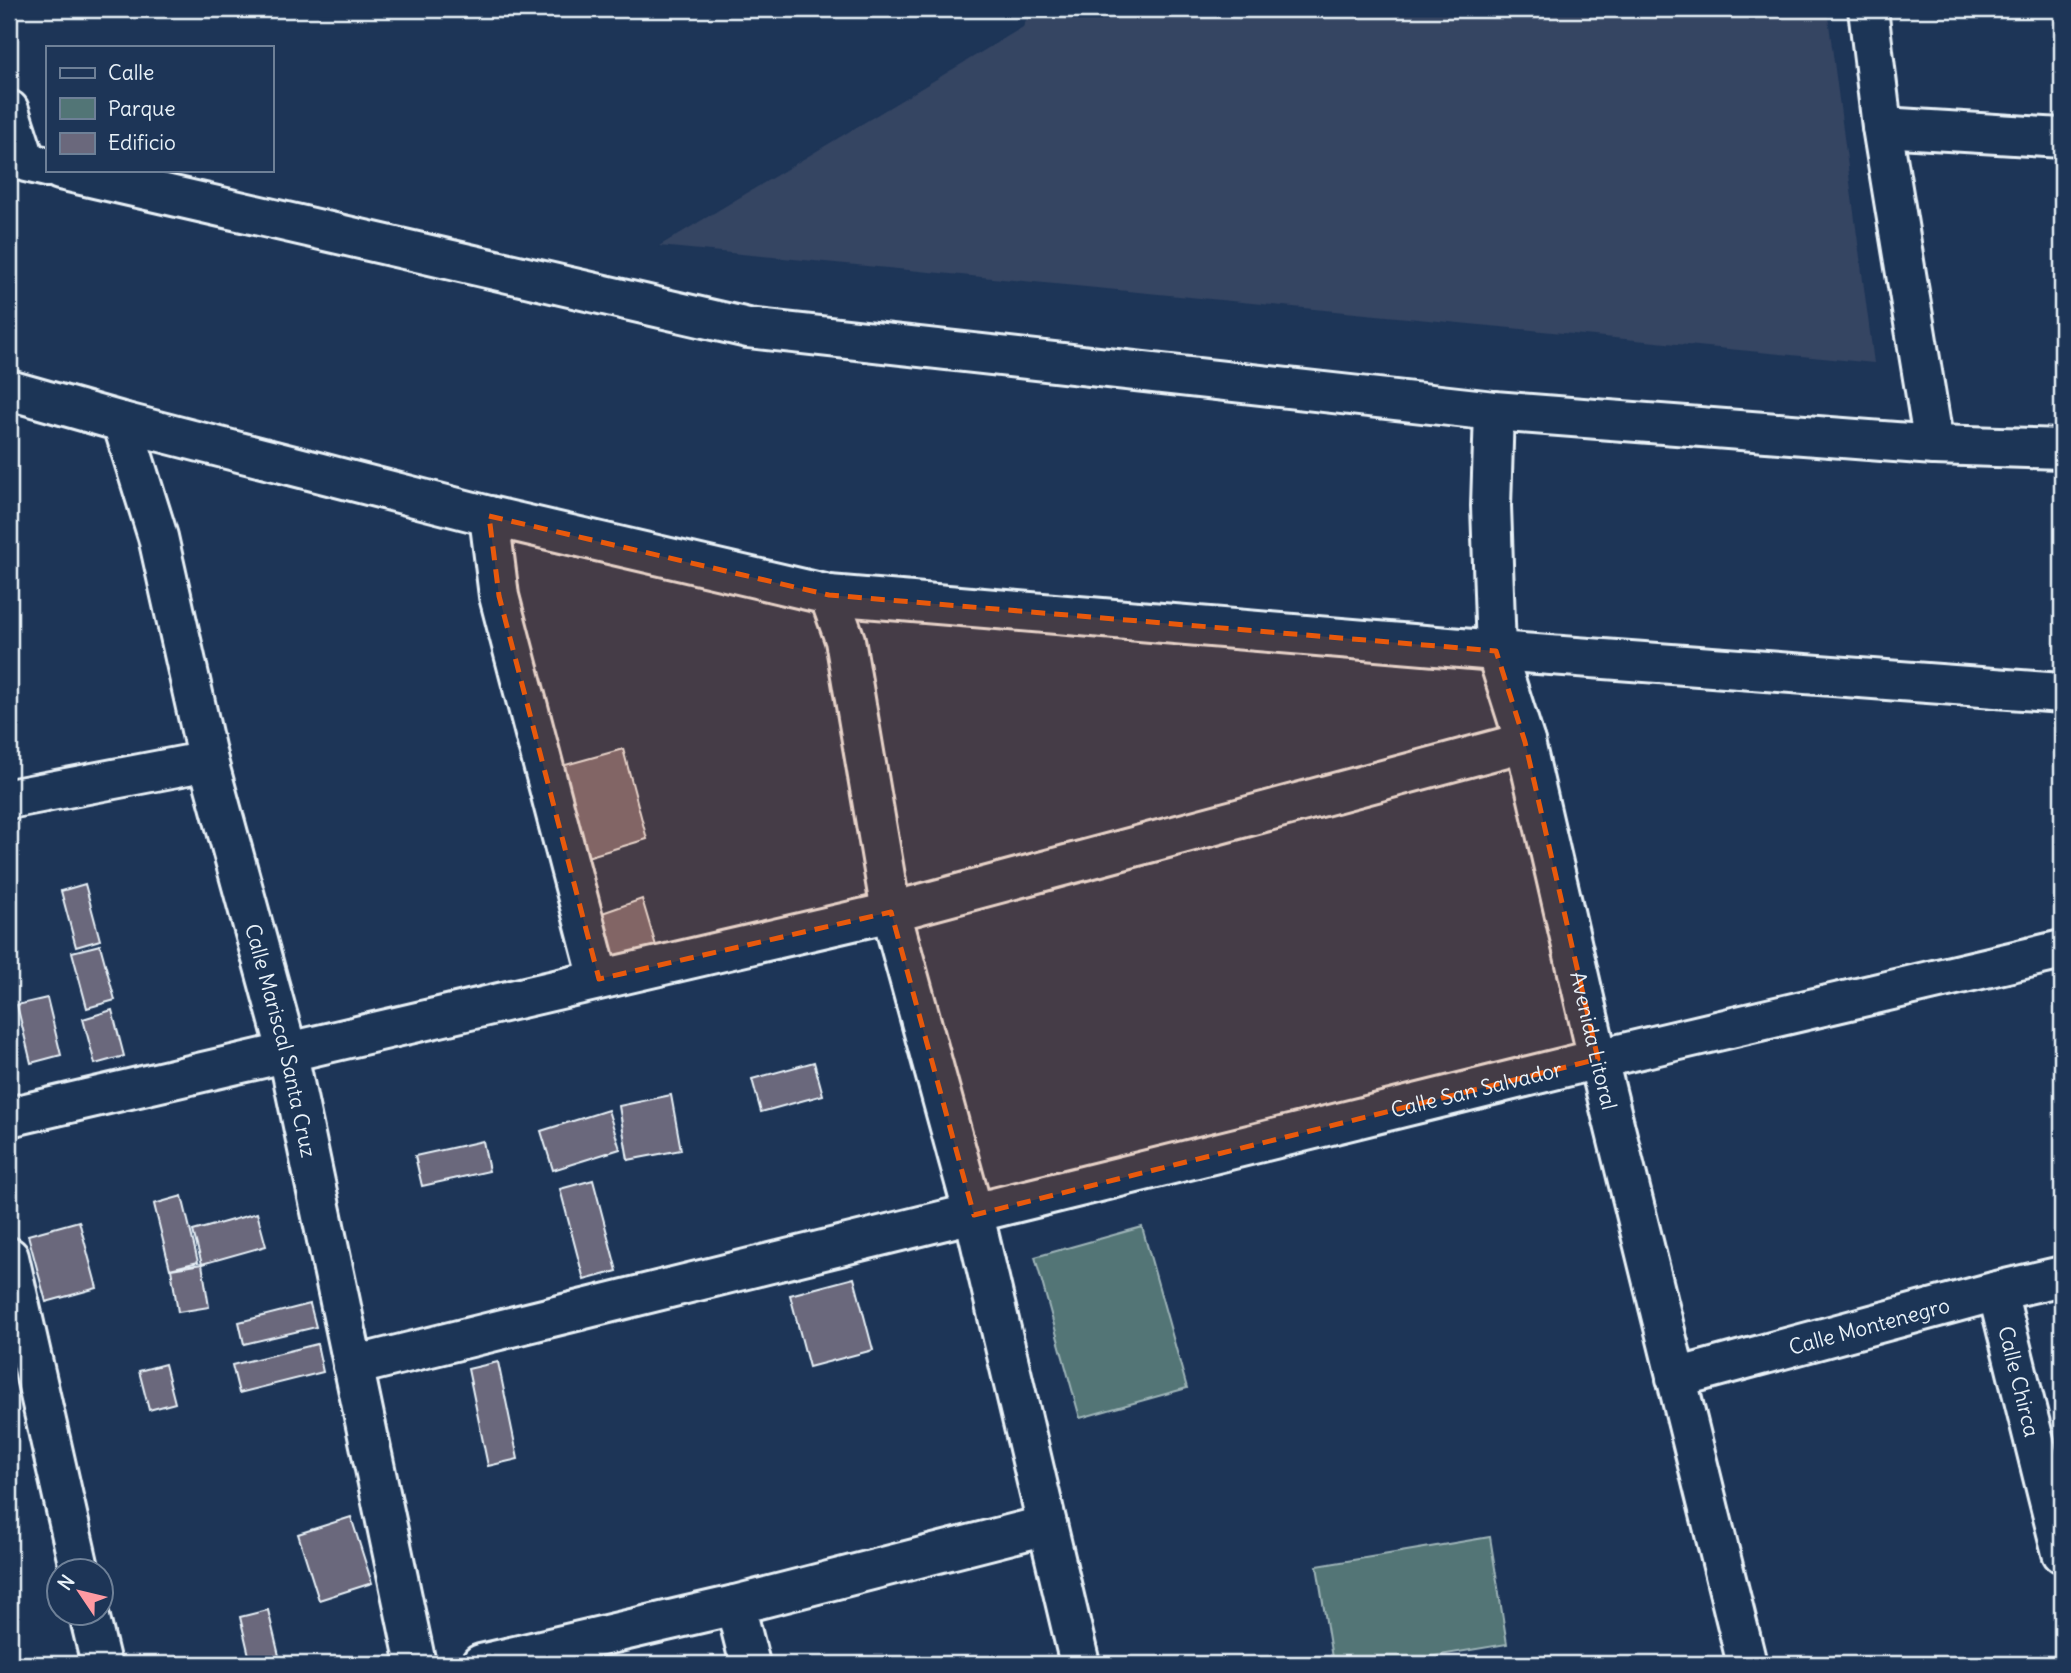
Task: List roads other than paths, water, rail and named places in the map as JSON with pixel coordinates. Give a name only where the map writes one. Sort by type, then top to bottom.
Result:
[{"type":"street","points":[[1868,9],[1882,127],[1934,445]]},
{"type":"street","points":[[9,110],[44,166]]},
{"type":"street","points":[[1882,127],[2062,138]]},
{"type":"street","points":[[70,172],[748,328],[1493,411],[1934,445],[2062,449]]},
{"type":"street","points":[[9,390],[122,422],[489,516],[829,595],[1496,651],[2062,693]]},
{"type":"street","name":"Avenida Litoral","points":[[1493,411],[1491,506],[1496,651],[1525,742],[1598,1059],[1747,1664]]},
{"type":"street","name":"Calle Mariscal Santa Cruz","points":[[122,422],[158,537],[208,761],[288,1054],[416,1664]]},
{"type":"street","points":[[489,516],[499,596],[599,979]]},
{"type":"street","points":[[829,595],[845,640],[891,912],[974,1215],[1080,1664]]},
{"type":"street","points":[[9,1117],[891,912],[1525,742]]},
{"type":"street","points":[[9,799],[208,761]]},
{"type":"street","name":"Calle San Salvador","points":[[353,1366],[1598,1059],[2062,950]]},
{"type":"street","points":[[9,1257],[77,1558]]},
{"type":"street","name":"Calle Montenegro","points":[[1676,1378],[1997,1291],[2062,1276]]},
{"type":"street","name":"Calle Chirca","points":[[1997,1291],[2062,1553]]},
{"type":"street","points":[[481,1664],[735,1605],[1047,1525]]},
{"type":"street","points":[[735,1605],[750,1664]]},
{"type":"street","points":[[92,1628],[101,1664]]}]
